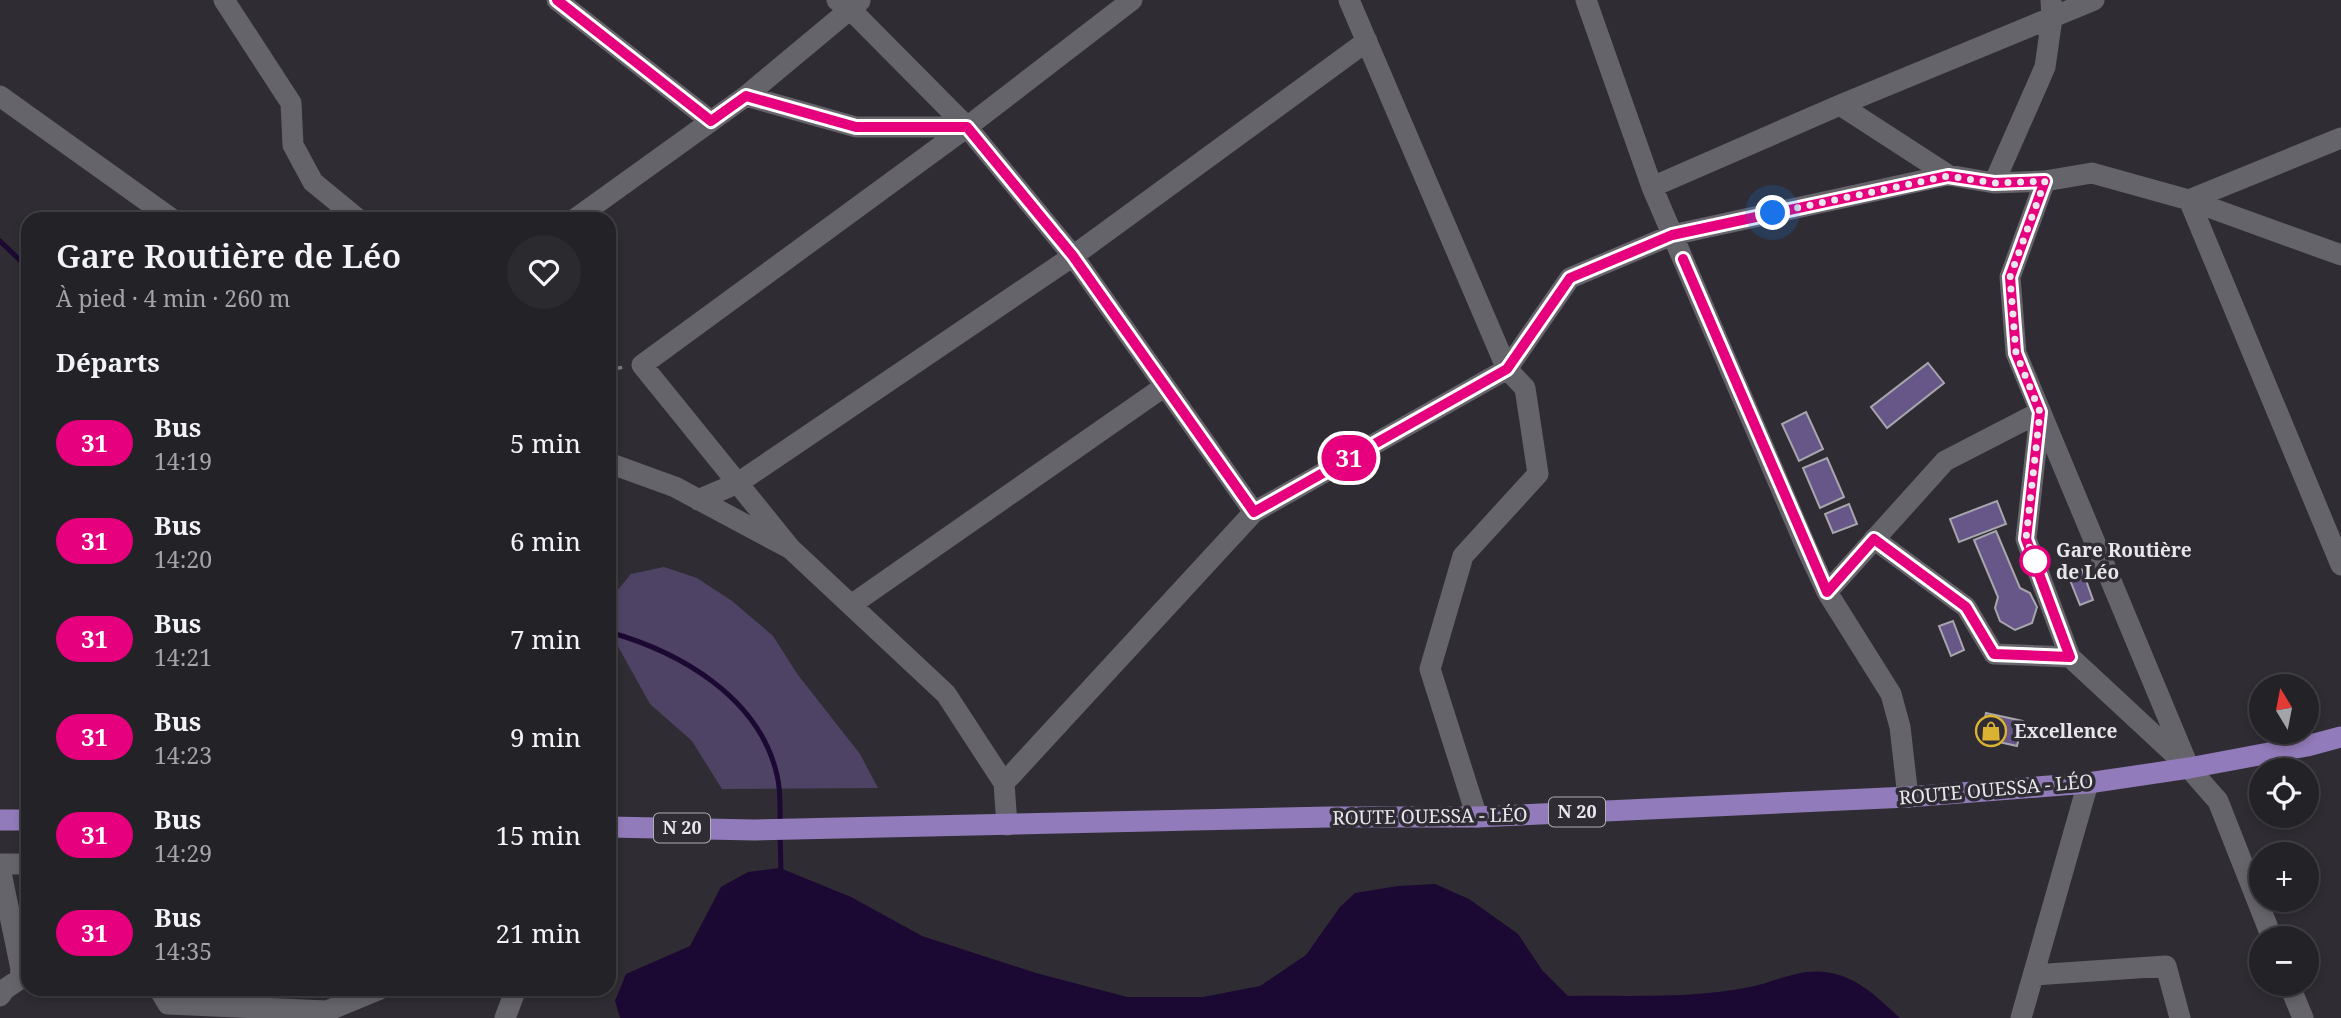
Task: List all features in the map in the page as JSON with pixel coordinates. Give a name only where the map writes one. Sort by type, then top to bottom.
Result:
[{"type":"main road","name":"ROUTE OUESSA - LÉO","points":[[616,827],[755,830],[1329,817],[1477,817],[1908,797],[2088,783],[2189,768],[2341,737]]},
{"type":"main road","points":[[0,820],[21,820]]},
{"type":"street","points":[[223,0],[291,103],[293,145],[313,182],[349,212]]},
{"type":"street","points":[[557,0],[711,121]]},
{"type":"street","points":[[1007,825],[1003,783],[946,694],[791,549],[642,365],[967,127],[1132,0]]},
{"type":"street","points":[[1349,0],[1507,369],[1525,388],[1538,474],[1463,556],[1430,669],[1477,817]]},
{"type":"street","points":[[1586,0],[1652,187],[1827,592],[1891,694],[1900,727],[1908,797]]},
{"type":"street","points":[[1652,187],[2052,9],[2094,0]]},
{"type":"street","points":[[586,212],[746,96],[849,3],[967,127],[1073,256],[1254,512]]},
{"type":"street","points":[[1994,183],[2045,67],[2052,9]]},
{"type":"street","points":[[698,500],[737,482],[1073,256],[1367,41]]},
{"type":"street","points":[[0,96],[162,212]]},
{"type":"street","points":[[746,96],[856,127],[967,127]]},
{"type":"street","points":[[1840,105],[1948,176]]},
{"type":"street","points":[[2189,200],[2341,138]]},
{"type":"street","points":[[1003,783],[1254,512],[1507,369],[1570,278],[1672,235],[1948,176],[1994,183],[2045,181],[2092,173],[2189,200],[2341,255]]},
{"type":"street","points":[[2045,181],[2010,277],[2016,353],[2189,768]]},
{"type":"street","points":[[2189,200],[2341,565]]},
{"type":"street","points":[[851,605],[1165,386]]},
{"type":"street","points":[[1827,592],[1945,461],[2040,412]]},
{"type":"street","points":[[2040,412],[2026,539],[2070,657],[2189,768],[2218,801],[2267,926]]},
{"type":"street","points":[[616,466],[675,487],[791,549]]},
{"type":"street","points":[[1874,539],[1966,607],[1994,654],[2070,657]]},
{"type":"street","points":[[2039,1018],[2024,1008],[2088,783]]},
{"type":"street","points":[[0,996],[20,979],[21,969],[0,866],[21,864]]},
{"type":"street","points":[[2034,975],[2166,966],[2180,1018]]},
{"type":"street","points":[[163,996],[167,1004],[250,1013],[327,1012],[364,996]]},
{"type":"street","points":[[505,1018],[513,996]]},
{"type":"street","points":[[2294,996],[2303,1018]]},
{"type":"shaded area","points":[[664,567],[697,578],[732,601],[773,636],[798,675],[860,754],[878,788],[722,789],[692,741],[650,704],[616,643],[616,592],[631,574]]},
{"type":"shaded area","points":[[780,868],[851,897],[922,936],[1036,973],[1127,997],[1203,997],[1260,986],[1306,955],[1340,907],[1355,893],[1398,886],[1435,884],[1469,899],[1518,934],[1542,970],[1568,996],[1659,996],[1728,991],[1805,972],[1824,972],[1856,982],[1900,1018],[620,1018],[615,1001],[626,974],[690,946],[721,887],[748,872]]},
{"type":"building","points":[[1928,363],[1944,383],[1887,428],[1871,407]]},
{"type":"building","points":[[1806,412],[1823,449],[1799,461],[1782,424]]},
{"type":"building","points":[[1827,458],[1844,497],[1820,508],[1803,468]]},
{"type":"building","points":[[1997,501],[2006,524],[1959,542],[1950,519]]},
{"type":"building","points":[[1849,504],[1857,524],[1833,533],[1825,514]]},
{"type":"building","points":[[1996,531],[2020,588],[2030,593],[2037,607],[2032,623],[2015,630],[2000,621],[1995,608],[1998,597],[1974,540]]},
{"type":"building","points":[[2082,569],[2093,600],[2080,605],[2068,575]]},
{"type":"building","points":[[1953,621],[1964,650],[1951,656],[1939,626]]},
{"type":"building","points":[[1986,713],[2023,721],[2017,746],[1981,738]]},
{"type":"waterway","points":[[0,241],[21,261]]},
{"type":"waterway","points":[[616,634],[689,665],[735,701],[768,747],[778,781],[780,823]]},
{"type":"waterway","points":[[780,833],[781,872]]},
{"type":"bus line","name":"31","points":[[557,0],[711,121],[746,96],[856,127],[967,127],[1073,256],[1254,512],[1507,369],[1570,278],[1672,235],[1948,176],[1994,183],[2045,181],[2010,277],[2016,353],[2040,412],[2026,539],[2070,657],[1994,654],[1966,607],[1874,539],[1827,592],[1683,259]]},
{"type":"place","name":"Gare Routière de Léo","points":[[2035,561]]},
{"type":"place","name":"Excellence","points":[[1991,731]]},
{"type":"route","points":[[1773,213],[1948,176],[1994,183],[2045,181],[2010,277],[2016,353],[2040,412],[2026,539],[2035,561]]}]
